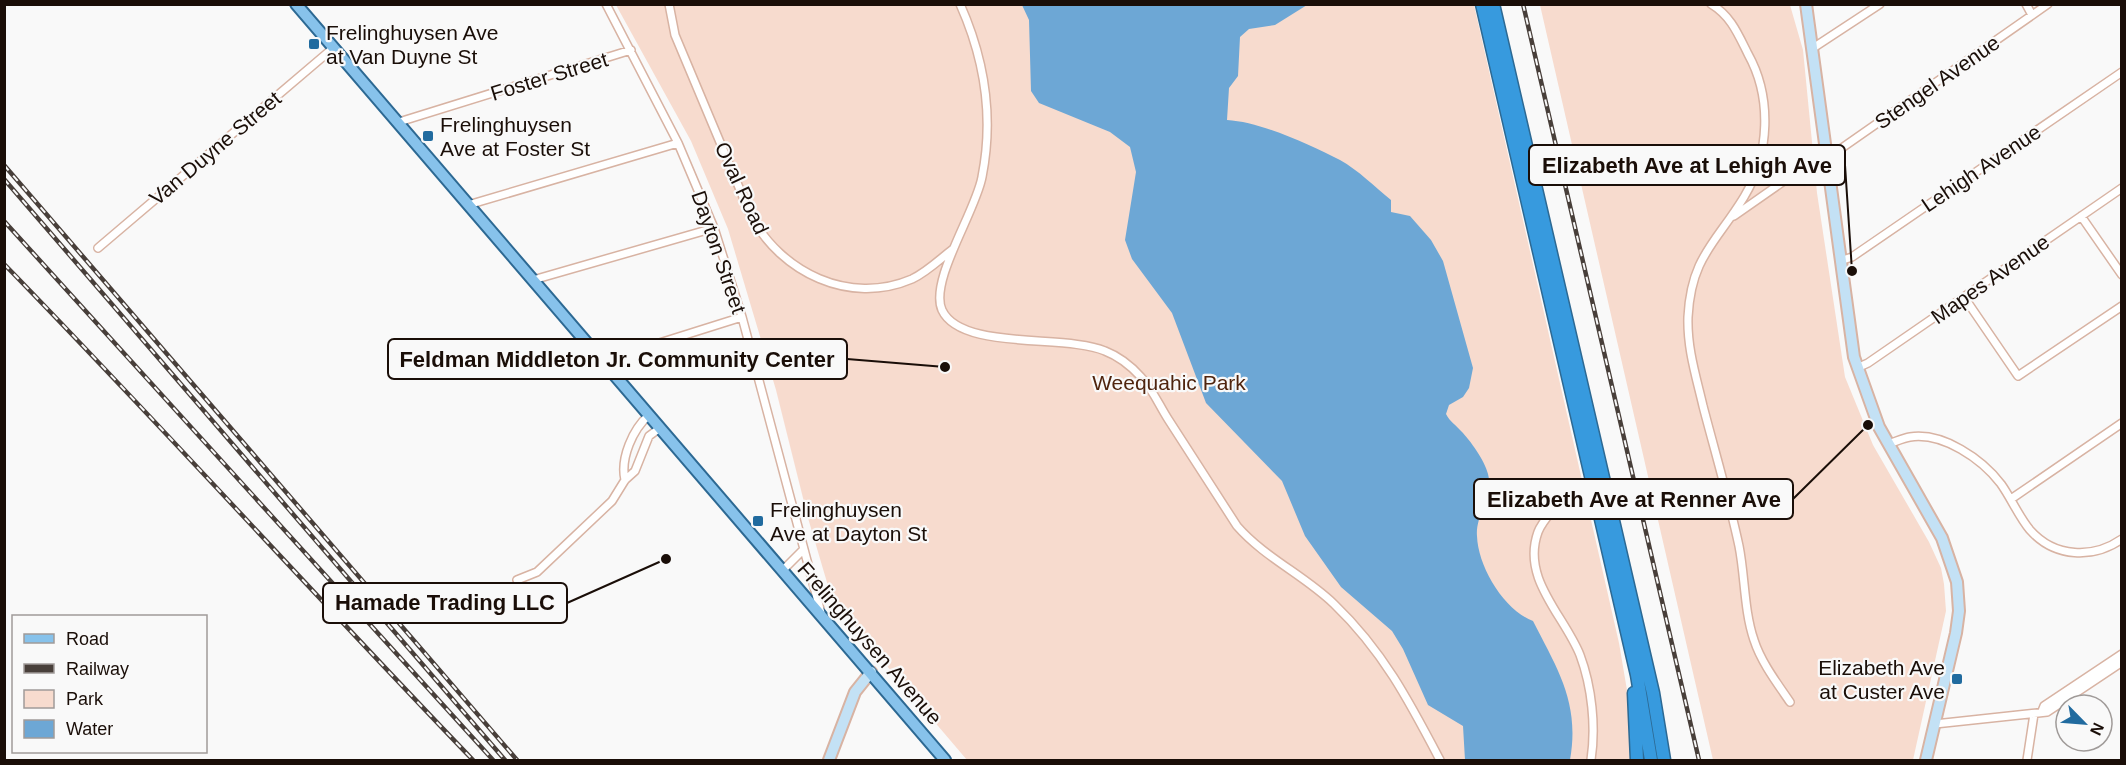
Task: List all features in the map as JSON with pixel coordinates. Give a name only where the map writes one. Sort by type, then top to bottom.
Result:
[{"type":"highway","points":[[1482,4],[1625,621],[1643,702],[1651,760]]},
{"type":"highway","points":[[1493,4],[1646,661],[1664,760]]},
{"type":"highway","points":[[1625,621],[1635,696],[1637,760]]},
{"type":"main road","name":"Frelinghuysen Avenue","points":[[296,4],[332,49],[399,123],[945,760]]},
{"type":"main road","points":[[1806,4],[1840,261],[1857,368],[1888,444],[1942,538],[1957,582],[1959,611],[1956,633],[1926,760]]},
{"type":"main road","points":[[829,760],[855,692],[871,672]]},
{"type":"street","name":"Dayton Street","points":[[606,4],[678,144],[714,228],[742,317],[822,616]]},
{"type":"street","name":"Oval Road","points":[[669,4],[675,35],[751,216],[766,241],[784,259],[818,279],[843,286],[868,288],[896,284],[914,278],[953,248]]},
{"type":"street","points":[[960,4],[981,59],[988,133],[977,197],[953,248],[943,277],[940,307],[944,315],[959,328],[997,336],[1083,344],[1104,350],[1132,368],[1154,393],[1237,526],[1253,545],[1333,603],[1382,658],[1401,686],[1440,760]]},
{"type":"street","points":[[1711,4],[1727,14],[1753,63],[1765,107],[1765,132],[1760,163],[1746,195],[1703,254],[1693,277],[1689,298],[1689,349],[1739,546],[1754,640],[1770,674],[1790,702]]},
{"type":"street","points":[[1813,48],[1880,4]]},
{"type":"street","points":[[2025,4],[2032,15]]},
{"type":"street","name":"Stengel Avenue","points":[[1729,219],[1794,174],[1818,169],[1826,161],[2048,4]]},
{"type":"street","name":"Van Duyne Street","points":[[98,248],[332,49]]},
{"type":"street","name":"Foster Street","points":[[399,123],[631,50]]},
{"type":"street","name":"Lehigh Avenue","points":[[1840,261],[1852,257],[2121,72]]},
{"type":"street","points":[[468,205],[678,144]]},
{"type":"street","points":[[1760,163],[1769,168],[1794,174]]},
{"type":"street","name":"Mapes Avenue","points":[[1857,368],[1869,363],[2121,188]]},
{"type":"street","points":[[2081,216],[2121,275]]},
{"type":"street","points":[[533,280],[714,228]]},
{"type":"street","points":[[1964,297],[2018,376],[2121,306]]},
{"type":"street","points":[[607,365],[618,356],[742,317]]},
{"type":"street","points":[[625,480],[622,467],[624,460],[639,423],[649,415]]},
{"type":"street","points":[[2011,499],[2121,423]]},
{"type":"street","points":[[517,580],[537,572],[612,501],[625,480],[635,471],[649,436],[660,428]]},
{"type":"street","points":[[1888,444],[1910,437],[1919,437],[1958,448],[1993,474],[2030,530],[2044,542],[2061,550],[2074,554],[2092,554],[2109,548],[2121,539]]},
{"type":"street","points":[[1562,498],[1538,531],[1534,558],[1538,581],[1580,655],[1591,703],[1591,760]]},
{"type":"street","points":[[782,571],[803,550]]},
{"type":"street","points":[[2027,760],[2038,713],[2044,706],[2121,654]]},
{"type":"street","points":[[1935,724],[2047,712],[2121,662]]},
{"type":"green space","name":"Weequahic Park","points":[[616,5],[1474,5],[1619,643],[1629,702],[1633,760],[967,760],[875,652],[831,596],[808,518],[776,390],[728,229],[691,141]]},
{"type":"green space","points":[[1540,5],[1790,5],[1803,50],[1817,193],[1845,377],[1873,445],[1929,542],[1941,568],[1944,584],[1946,611],[1913,760],[1713,760]]},
{"type":"water","points":[[1022,5],[1307,5],[1275,25],[1249,29],[1240,37],[1238,76],[1229,88],[1227,120],[1255,125],[1285,135],[1347,164],[1391,200],[1391,212],[1410,216],[1431,240],[1443,261],[1473,368],[1469,388],[1463,397],[1449,405],[1446,414],[1477,451],[1488,474],[1489,489],[1477,528],[1482,561],[1494,586],[1503,597],[1522,615],[1533,621],[1558,671],[1565,688],[1572,721],[1570,760],[1465,760],[1463,726],[1428,705],[1403,649],[1392,631],[1341,587],[1305,536],[1282,481],[1206,403],[1172,313],[1132,259],[1125,240],[1136,172],[1130,147],[1110,132],[1039,103],[1031,91],[1029,20]]},
{"type":"railway","points":[[1523,4],[1699,760]]},
{"type":"railway","points":[[4,165],[517,760]]},
{"type":"railway","points":[[4,179],[505,760]]},
{"type":"railway","points":[[4,221],[493,760]]},
{"type":"railway","points":[[4,264],[473,760]]},
{"type":"place","name":"Frelinghuysen Ave at Van Duyne St","points":[[314,44]]},
{"type":"place","name":"Frelinghuysen Ave at Foster St","points":[[428,136]]},
{"type":"place","name":"Elizabeth Ave at Lehigh Ave","points":[[1852,271]]},
{"type":"place","name":"Feldman Middleton Jr. Community Center","points":[[945,367]]},
{"type":"place","name":"Elizabeth Ave at Renner Ave","points":[[1868,425]]},
{"type":"place","name":"Frelinghuysen Ave at Dayton St","points":[[758,521]]},
{"type":"place","name":"Hamade Trading LLC","points":[[666,559]]},
{"type":"place","name":"Elizabeth Ave at Custer Ave","points":[[1957,679]]}]
